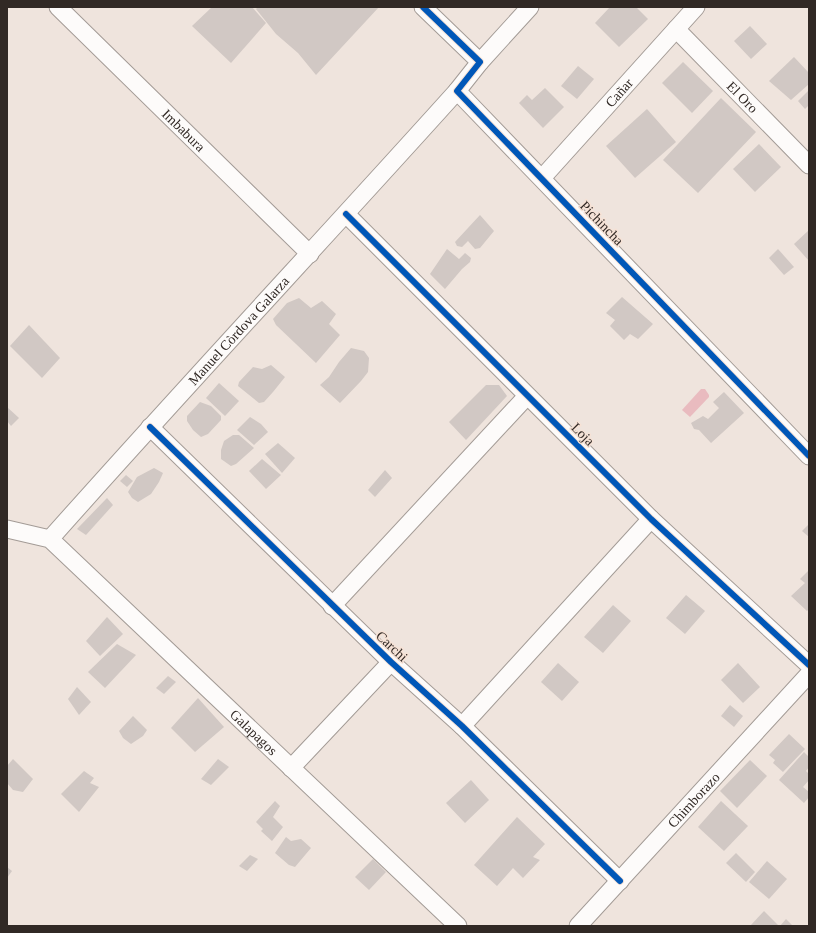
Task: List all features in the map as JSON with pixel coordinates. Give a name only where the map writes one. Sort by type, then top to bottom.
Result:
[{"type":"street","name":"Imbabura","points":[[58,7],[310,254]]},
{"type":"street","points":[[423,7],[480,62]]},
{"type":"street","points":[[457,91],[480,62],[530,7]]},
{"type":"street","name":"Cañar","points":[[542,178],[696,7]]},
{"type":"street","name":"El Oro","points":[[676,29],[809,164]]},
{"type":"street","name":"Manuel Còrdova Galarza","points":[[50,539],[150,427],[310,254],[457,91]]},
{"type":"street","name":"Pichincha","points":[[457,91],[809,456]]},
{"type":"street","name":"Loja","points":[[346,214],[651,519],[809,665]]},
{"type":"street","points":[[332,606],[527,396]]},
{"type":"street","name":"Carchi","points":[[150,427],[332,606],[462,726],[620,881]]},
{"type":"street","points":[[462,726],[651,519]]},
{"type":"street","points":[[7,529],[50,539]]},
{"type":"street","name":"Galapagos","points":[[50,539],[458,926]]},
{"type":"street","points":[[291,768],[391,662]]},
{"type":"street","name":"Chimborazo","points":[[578,926],[809,674]]},
{"type":"shaded area","points":[[701,389],[705,389],[709,397],[690,417],[682,410]]},
{"type":"building","points":[[212,7],[252,7],[266,23],[231,63],[192,26]]},
{"type":"building","points":[[258,7],[379,7],[316,75],[298,53],[276,34],[256,9]]},
{"type":"building","points":[[610,7],[636,7],[648,19],[619,47],[595,23]]},
{"type":"building","points":[[750,26],[767,44],[751,59],[734,41]]},
{"type":"building","points":[[794,57],[809,73],[809,84],[791,100],[769,81]]},
{"type":"building","points":[[683,62],[713,91],[692,113],[662,83]]},
{"type":"building","points":[[578,66],[594,79],[577,99],[561,86]]},
{"type":"building","points":[[545,88],[564,107],[543,128],[519,103],[527,95],[532,100]]},
{"type":"building","points":[[809,90],[809,107],[808,106],[805,109],[798,101]]},
{"type":"building","points":[[721,98],[756,132],[698,193],[663,160]]},
{"type":"building","points":[[647,109],[676,142],[635,178],[606,146]]},
{"type":"building","points":[[759,144],[781,167],[755,192],[733,169]]},
{"type":"building","points":[[480,215],[494,231],[480,248],[475,249],[468,241],[462,247],[457,246],[455,242]]},
{"type":"building","points":[[809,230],[809,261],[794,244]]},
{"type":"building","points":[[447,249],[459,259],[465,253],[471,258],[470,262],[445,289],[430,274]]},
{"type":"building","points":[[778,249],[794,267],[784,275],[769,258]]},
{"type":"building","points":[[622,297],[653,324],[638,339],[630,334],[624,340],[610,326],[615,320],[606,313]]},
{"type":"building","points":[[299,298],[311,308],[322,301],[336,314],[329,324],[340,335],[316,363],[276,325],[273,319],[287,303]]},
{"type":"building","points":[[29,325],[60,358],[42,378],[10,346]]},
{"type":"building","points":[[351,348],[364,351],[369,358],[368,372],[340,403],[320,385],[329,377]]},
{"type":"building","points":[[271,365],[285,377],[264,402],[259,403],[238,386],[239,382],[253,367],[262,369]]},
{"type":"building","points":[[219,383],[239,401],[225,416],[206,398]]},
{"type":"building","points":[[486,385],[499,385],[507,396],[466,440],[449,422]]},
{"type":"building","points":[[724,392],[744,413],[711,443],[699,430],[694,429],[691,423],[703,416],[708,419],[719,408],[713,402]]},
{"type":"building","points":[[200,402],[211,406],[221,416],[221,420],[208,434],[201,437],[193,430],[187,421],[187,416]]},
{"type":"building","points":[[7,407],[19,418],[11,426],[7,421]]},
{"type":"building","points":[[250,417],[261,424],[268,432],[254,445],[237,430]]},
{"type":"building","points":[[233,435],[239,435],[254,448],[236,464],[231,466],[221,459],[221,450],[224,441]]},
{"type":"building","points":[[278,443],[295,458],[282,473],[265,454]]},
{"type":"building","points":[[262,459],[281,475],[266,489],[249,471]]},
{"type":"building","points":[[154,468],[163,473],[159,482],[151,494],[138,502],[132,498],[128,492],[137,477]]},
{"type":"building","points":[[385,470],[392,478],[375,497],[368,490]]},
{"type":"building","points":[[126,475],[133,481],[127,487],[120,481]]},
{"type":"building","points":[[107,498],[113,505],[86,535],[77,529]]},
{"type":"building","points":[[809,524],[809,537],[802,531]]},
{"type":"building","points":[[809,570],[809,609],[807,611],[791,596],[805,583],[800,579]]},
{"type":"building","points":[[686,595],[705,611],[685,634],[666,618]]},
{"type":"building","points":[[613,605],[631,621],[603,653],[584,637]]},
{"type":"building","points":[[107,617],[123,634],[100,656],[86,641]]},
{"type":"building","points":[[117,644],[136,655],[105,688],[88,672]]},
{"type":"building","points":[[558,663],[579,682],[562,701],[541,682]]},
{"type":"building","points":[[738,663],[760,687],[743,703],[721,680]]},
{"type":"building","points":[[168,676],[176,682],[164,694],[156,688]]},
{"type":"building","points":[[77,687],[91,702],[79,715],[68,699]]},
{"type":"building","points":[[198,698],[224,727],[195,752],[171,728]]},
{"type":"building","points":[[730,705],[743,716],[734,727],[721,716]]},
{"type":"building","points":[[133,716],[147,730],[143,736],[131,744],[123,738],[119,731]]},
{"type":"building","points":[[789,734],[805,749],[783,772],[773,763],[775,760],[769,755]]},
{"type":"building","points":[[804,752],[809,757],[809,767],[806,771],[809,774],[809,780],[803,787],[809,792],[809,797],[804,803],[779,780]]},
{"type":"building","points":[[13,759],[33,779],[23,792],[13,790],[7,783],[7,766]]},
{"type":"building","points":[[218,759],[229,767],[211,785],[201,779]]},
{"type":"building","points":[[750,760],[767,776],[737,808],[720,791]]},
{"type":"building","points":[[84,771],[94,778],[90,783],[99,787],[79,812],[61,794]]},
{"type":"building","points":[[471,780],[489,800],[465,823],[446,803]]},
{"type":"building","points":[[275,801],[280,806],[273,817],[283,827],[272,841],[261,831],[263,829],[256,822]]},
{"type":"building","points":[[721,801],[748,826],[724,851],[698,827]]},
{"type":"building","points":[[517,817],[545,844],[533,857],[540,860],[523,878],[513,868],[497,886],[474,865]]},
{"type":"building","points":[[286,837],[291,841],[301,839],[311,848],[295,867],[289,865],[275,853]]},
{"type":"building","points":[[736,853],[755,872],[746,882],[726,863]]},
{"type":"building","points":[[250,855],[258,859],[247,871],[239,866]]},
{"type":"building","points":[[373,859],[386,872],[369,890],[355,877]]},
{"type":"building","points":[[767,861],[787,879],[769,899],[749,882]]},
{"type":"building","points":[[7,867],[12,871],[7,878]]},
{"type":"building","points":[[764,911],[779,926],[750,926]]},
{"type":"building","points":[[786,919],[793,926],[780,926]]},
{"type":"cycle path","points":[[423,7],[480,62],[457,91],[809,456]]},
{"type":"cycle path","points":[[346,214],[651,519],[809,665]]},
{"type":"cycle path","points":[[150,427],[391,662],[462,726],[620,881]]}]
